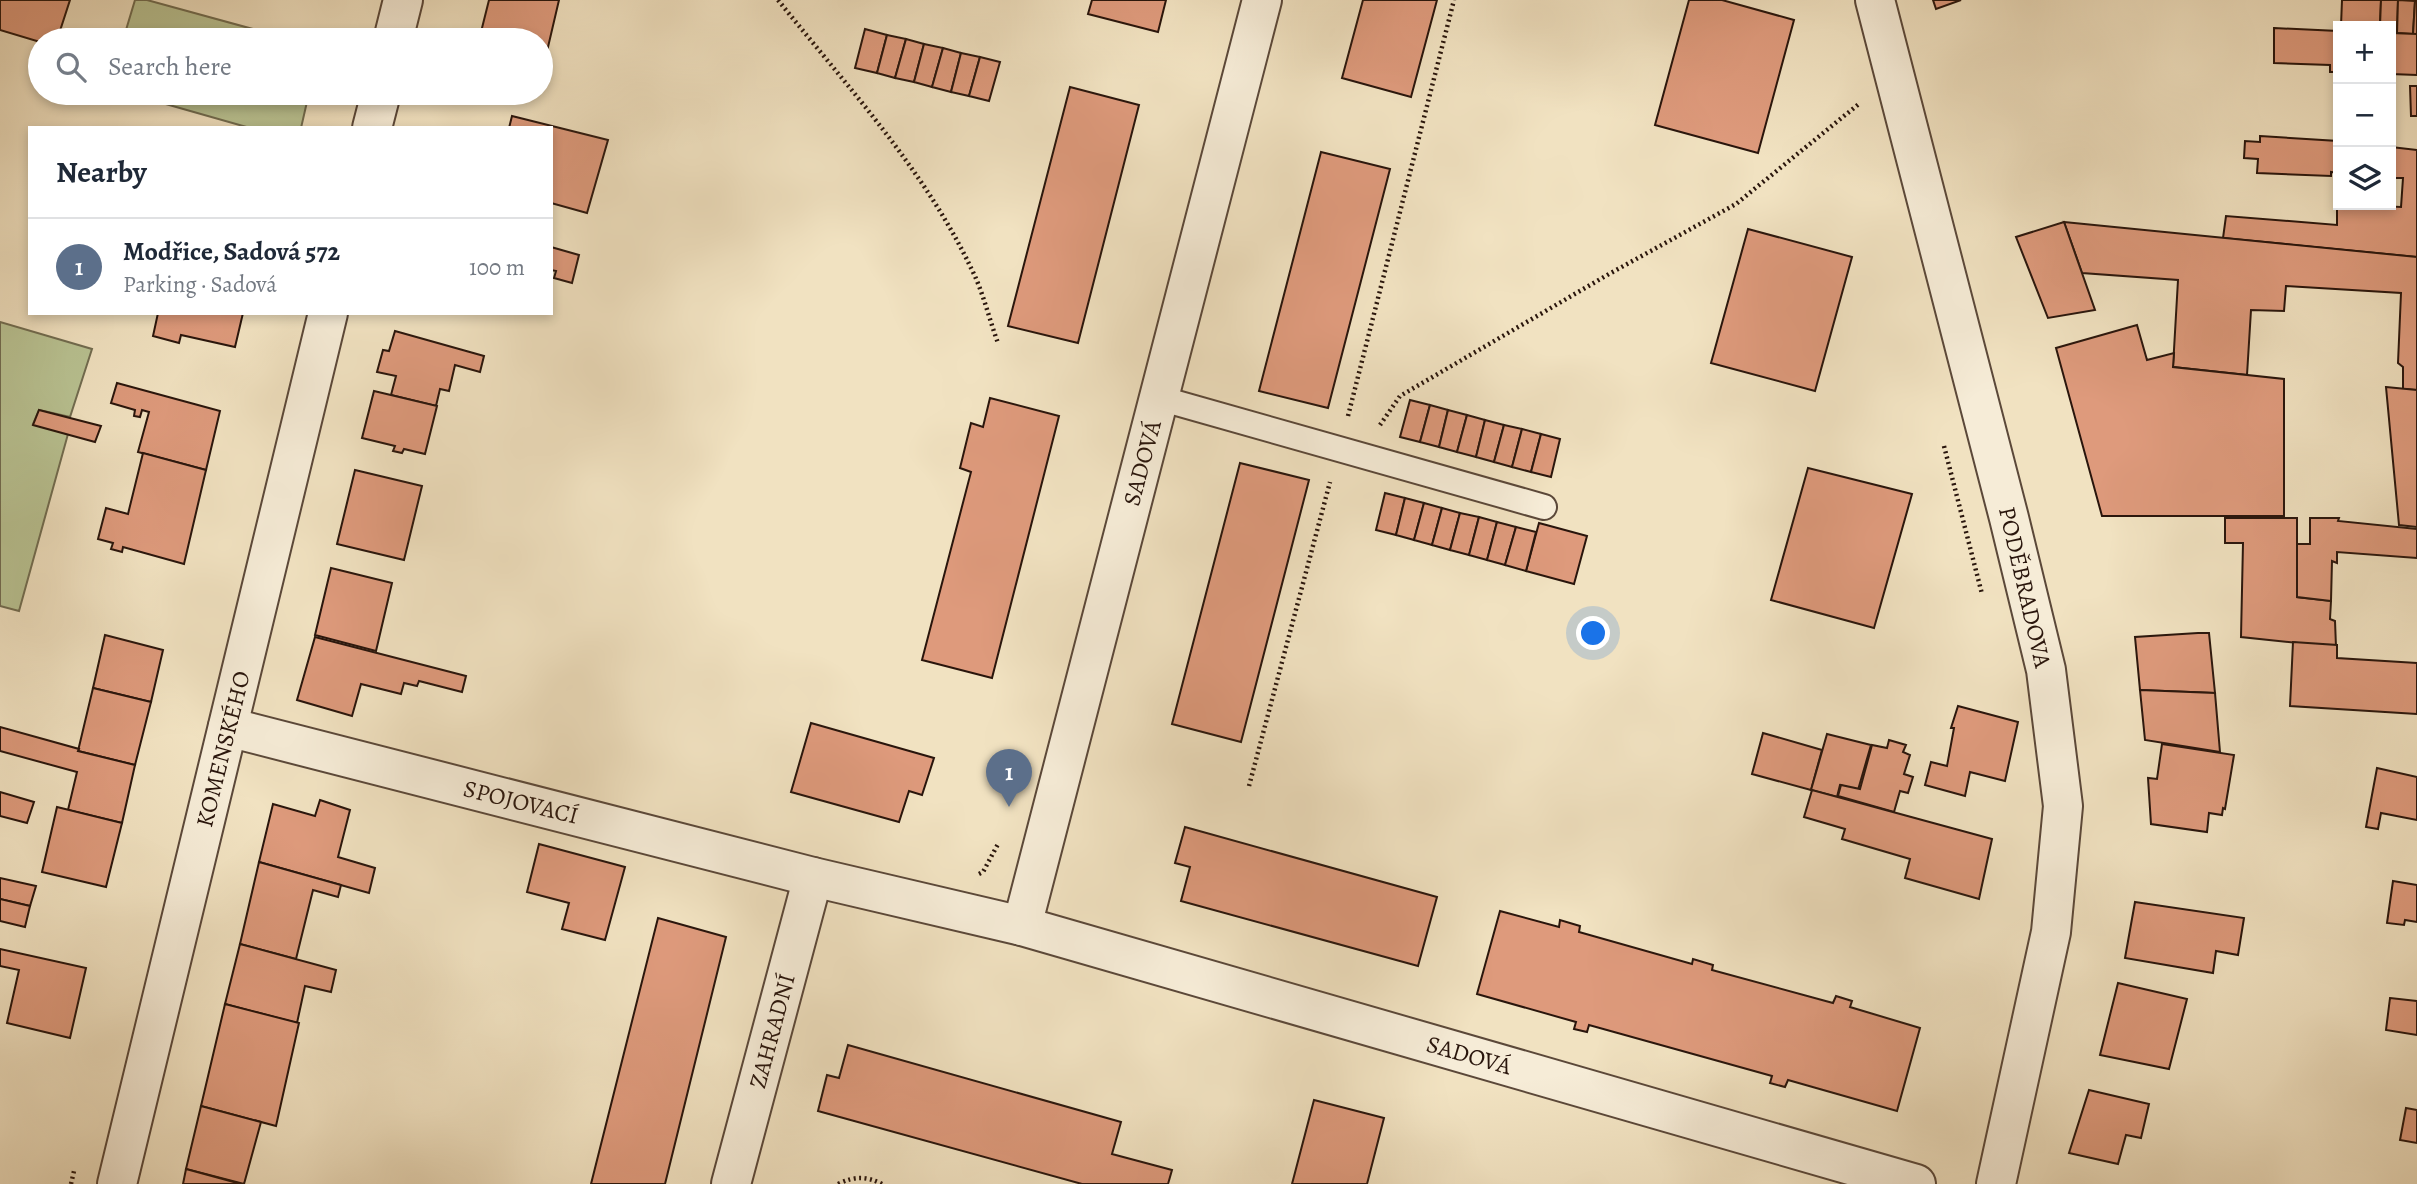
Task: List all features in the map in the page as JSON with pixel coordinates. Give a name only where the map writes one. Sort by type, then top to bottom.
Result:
[{"type":"street","points":[[396,28],[403,0]]},
{"type":"street","name":"SADOVÁ","points":[[1022,926],[1262,0]]},
{"type":"street","name":"PODĚBRADOVA","points":[[1875,0],[2046,670],[2063,806],[2050,932],[1996,1184]]},
{"type":"street","points":[[373,126],[378,105]]},
{"type":"street","name":"KOMENSKÉHO","points":[[117,1184],[328,315]]},
{"type":"street","name":"SPOJOVACÍ","points":[[229,727],[813,877]]},
{"type":"street","name":"SADOVÁ","points":[[813,877],[1022,926],[1916,1184]]},
{"type":"street","name":"ZAHRADNÍ","points":[[732,1184],[813,877]]},
{"type":"lane","points":[[1159,398],[1544,507]]},
{"type":"path","points":[[778,0],[887,135],[946,219],[973,270],[998,343]]},
{"type":"path","points":[[1249,786],[1349,452],[1454,0]]},
{"type":"path","points":[[1349,452],[1400,396],[1609,274],[1736,204],[1860,102],[1863,114]]},
{"type":"path","points":[[1943,442],[1984,602]]},
{"type":"path","points":[[973,878],[983,872],[997,847],[1000,834]]},
{"type":"path","points":[[838,1184],[867,1176],[881,1184]]},
{"type":"green space","points":[[135,0],[147,0],[249,28],[127,28]]},
{"type":"green space","points":[[169,105],[306,105],[301,126],[243,126]]},
{"type":"green space","points":[[0,322],[92,349],[70,417],[39,410],[33,424],[68,434],[19,611],[0,606]]},
{"type":"building","points":[[0,0],[70,0],[61,28],[28,28],[28,38],[0,30]]},
{"type":"building","points":[[489,0],[559,0],[552,28],[482,28]]},
{"type":"building","points":[[1092,0],[1166,0],[1158,32],[1088,14]]},
{"type":"building","points":[[1363,0],[1437,0],[1411,97],[1342,78]]},
{"type":"building","points":[[1689,0],[1722,0],[1794,20],[1758,153],[1655,125]]},
{"type":"building","points":[[1933,0],[1961,0],[1936,9]]},
{"type":"building","points":[[2342,0],[2381,0],[2380,21],[2341,21]]},
{"type":"building","points":[[2381,0],[2398,0],[2397,33],[2396,21],[2380,21]]},
{"type":"building","points":[[2398,0],[2415,1],[2413,34],[2397,33]]},
{"type":"building","points":[[2415,1],[2417,34],[2413,34]]},
{"type":"building","points":[[2274,28],[2333,31],[2333,72],[2330,72],[2330,65],[2274,63]]},
{"type":"building","points":[[865,29],[887,35],[877,73],[855,68]]},
{"type":"building","points":[[2396,33],[2417,34],[2417,75],[2396,74]]},
{"type":"building","points":[[887,35],[906,39],[895,78],[877,73]]},
{"type":"building","points":[[906,39],[924,44],[914,82],[895,78]]},
{"type":"building","points":[[924,44],[943,48],[932,87],[914,82]]},
{"type":"building","points":[[943,48],[961,53],[951,92],[932,87]]},
{"type":"building","points":[[961,53],[980,57],[969,96],[951,92]]},
{"type":"building","points":[[980,57],[1000,62],[989,101],[969,96]]},
{"type":"building","points":[[2410,86],[2417,86],[2417,116],[2411,116]]},
{"type":"building","points":[[1070,87],[1139,105],[1078,343],[1008,326]]},
{"type":"building","points":[[512,116],[552,126],[510,126]]},
{"type":"building","points":[[553,126],[608,140],[587,213],[553,204]]},
{"type":"building","points":[[2260,136],[2333,141],[2333,172],[2331,176],[2257,173],[2258,159],[2244,158],[2245,141],[2260,142]]},
{"type":"building","points":[[2396,148],[2417,150],[2417,257],[2223,238],[2226,216],[2337,225],[2337,210],[2396,210],[2396,207],[2401,207],[2403,178],[2396,178]]},
{"type":"building","points":[[1321,152],[1390,169],[1328,408],[1259,391]]},
{"type":"building","points":[[2064,222],[2417,257],[2417,390],[2403,389],[2403,367],[2398,363],[2401,293],[2286,286],[2284,311],[2251,310],[2247,375],[2173,367],[2178,280],[2082,273]]},
{"type":"building","points":[[2064,222],[2095,310],[2048,318],[2016,237]]},
{"type":"building","points":[[1748,229],[1852,257],[1815,391],[1711,363]]},
{"type":"building","points":[[553,248],[579,255],[572,283],[554,278],[556,271],[553,270]]},
{"type":"building","points":[[158,315],[243,315],[235,347],[181,335],[179,343],[153,336]]},
{"type":"building","points":[[2137,325],[2147,360],[2174,353],[2173,367],[2284,379],[2284,516],[2102,516],[2056,348]]},
{"type":"building","points":[[395,331],[484,356],[480,372],[455,365],[449,391],[440,389],[436,406],[391,395],[396,376],[377,372],[383,350],[389,351]]},
{"type":"building","points":[[117,383],[220,411],[206,470],[138,452],[149,412],[142,410],[140,417],[134,416],[135,410],[111,403]]},
{"type":"building","points":[[2386,387],[2417,390],[2417,527],[2399,525]]},
{"type":"building","points":[[374,391],[437,406],[425,454],[404,449],[402,453],[393,451],[395,446],[362,438]]},
{"type":"building","points":[[990,398],[1059,416],[992,678],[922,660],[971,472],[960,468],[971,423],[983,427]]},
{"type":"building","points":[[1410,400],[1430,405],[1420,442],[1400,437]]},
{"type":"building","points":[[1430,405],[1448,410],[1439,447],[1420,442]]},
{"type":"building","points":[[39,410],[101,426],[95,442],[33,425]]},
{"type":"building","points":[[1448,410],[1467,415],[1457,452],[1439,447]]},
{"type":"building","points":[[1467,415],[1485,420],[1476,457],[1457,452]]},
{"type":"building","points":[[1485,420],[1504,425],[1494,462],[1476,457]]},
{"type":"building","points":[[1504,425],[1522,429],[1512,467],[1494,462]]},
{"type":"building","points":[[1522,429],[1541,434],[1531,472],[1512,467]]},
{"type":"building","points":[[1541,434],[1560,439],[1551,477],[1531,472]]},
{"type":"building","points":[[143,453],[206,470],[184,564],[123,547],[122,552],[111,549],[113,543],[98,539],[106,508],[128,514]]},
{"type":"building","points":[[1240,463],[1309,480],[1241,742],[1172,724]]},
{"type":"building","points":[[1808,468],[1912,494],[1874,628],[1771,600]]},
{"type":"building","points":[[355,470],[422,486],[404,560],[337,544]]},
{"type":"building","points":[[1385,493],[1405,498],[1396,535],[1376,530]]},
{"type":"building","points":[[1405,498],[1424,503],[1414,540],[1396,535]]},
{"type":"building","points":[[1424,503],[1442,508],[1432,545],[1414,540]]},
{"type":"building","points":[[1442,508],[1460,513],[1450,550],[1432,545]]},
{"type":"building","points":[[1460,513],[1479,517],[1469,555],[1450,550]]},
{"type":"building","points":[[1479,517],[1497,522],[1487,560],[1469,555]]},
{"type":"building","points":[[2225,518],[2297,518],[2297,597],[2331,601],[2330,619],[2335,621],[2336,647],[2241,637],[2243,543],[2225,543]]},
{"type":"building","points":[[2310,518],[2339,518],[2338,521],[2417,529],[2417,558],[2337,552],[2337,563],[2332,561],[2331,601],[2297,597],[2297,544],[2310,544]]},
{"type":"building","points":[[1497,522],[1516,527],[1505,565],[1487,560]]},
{"type":"building","points":[[1539,523],[1587,536],[1574,584],[1526,571]]},
{"type":"building","points":[[1516,527],[1536,532],[1526,571],[1505,565]]},
{"type":"building","points":[[331,568],[392,583],[376,651],[315,635]]},
{"type":"building","points":[[2209,633],[2215,693],[2140,690],[2135,637]]},
{"type":"building","points":[[105,635],[163,650],[151,702],[93,688]]},
{"type":"building","points":[[315,637],[466,676],[462,692],[419,681],[417,686],[404,683],[401,694],[361,684],[352,716],[297,700]]},
{"type":"building","points":[[2293,642],[2337,645],[2337,658],[2417,663],[2417,714],[2290,706]]},
{"type":"building","points":[[93,688],[151,702],[135,765],[78,751]]},
{"type":"building","points":[[2140,690],[2215,693],[2220,752],[2145,740]]},
{"type":"building","points":[[1958,706],[2018,722],[2005,781],[1970,772],[1965,796],[1925,785],[1931,762],[1947,766],[1954,728],[1951,728]]},
{"type":"building","points":[[811,723],[934,758],[922,795],[909,791],[899,822],[791,792]]},
{"type":"building","points":[[0,727],[135,765],[122,823],[68,810],[77,772],[0,751]]},
{"type":"building","points":[[1763,733],[1822,750],[1811,790],[1752,774]]},
{"type":"building","points":[[1827,734],[1871,745],[1858,790],[1840,785],[1837,797],[1811,790]]},
{"type":"building","points":[[1889,740],[1906,745],[1903,752],[1910,755],[1904,774],[1913,777],[1908,793],[1900,791],[1894,812],[1838,796],[1841,785],[1860,789],[1872,745],[1887,748]]},
{"type":"building","points":[[2162,744],[2234,755],[2225,809],[2223,808],[2222,815],[2209,813],[2207,832],[2151,824],[2148,778],[2157,779]]},
{"type":"building","points":[[2377,768],[2417,777],[2417,820],[2381,813],[2378,829],[2366,827]]},
{"type":"building","points":[[1812,790],[1992,839],[1979,899],[1905,878],[1910,859],[1842,839],[1845,829],[1804,817]]},
{"type":"building","points":[[0,792],[34,802],[27,823],[0,816]]},
{"type":"building","points":[[320,800],[350,810],[338,857],[375,868],[369,893],[259,862],[273,804],[315,816]]},
{"type":"building","points":[[57,807],[122,823],[106,887],[42,872]]},
{"type":"building","points":[[1185,827],[1437,897],[1418,966],[1181,901],[1190,867],[1175,863]]},
{"type":"building","points":[[539,844],[625,867],[605,940],[562,929],[569,903],[527,892]]},
{"type":"building","points":[[259,862],[341,885],[338,897],[313,890],[296,959],[240,944]]},
{"type":"building","points":[[0,878],[36,886],[30,906],[0,899]]},
{"type":"building","points":[[2393,881],[2417,885],[2417,922],[2405,920],[2404,925],[2387,923]]},
{"type":"building","points":[[0,899],[30,906],[25,927],[0,921]]},
{"type":"building","points":[[2135,902],[2244,918],[2238,955],[2216,951],[2213,973],[2125,958]]},
{"type":"building","points":[[1500,911],[1559,927],[1560,920],[1580,926],[1579,932],[1692,964],[1693,959],[1713,965],[1712,970],[1833,1003],[1836,996],[1852,1001],[1850,1007],[1920,1028],[1897,1111],[1788,1080],[1785,1087],[1770,1083],[1772,1076],[1589,1025],[1587,1032],[1574,1029],[1576,1022],[1477,994]]},
{"type":"building","points":[[658,918],[726,937],[665,1184],[591,1184]]},
{"type":"building","points":[[240,944],[336,970],[331,992],[305,986],[297,1023],[225,1004]]},
{"type":"building","points":[[0,949],[86,968],[70,1038],[7,1023],[19,970],[0,966]]},
{"type":"building","points":[[2118,983],[2187,999],[2169,1069],[2100,1055]]},
{"type":"building","points":[[2390,998],[2417,1001],[2417,1035],[2386,1030]]},
{"type":"building","points":[[225,1004],[299,1023],[276,1126],[201,1106]]},
{"type":"building","points":[[848,1045],[1121,1122],[1112,1154],[1172,1170],[1168,1184],[1082,1184],[818,1111],[827,1075],[839,1078]]},
{"type":"building","points":[[2089,1090],[2149,1104],[2141,1138],[2126,1135],[2118,1164],[2069,1153]]},
{"type":"building","points":[[1314,1100],[1384,1118],[1367,1184],[1292,1184]]},
{"type":"building","points":[[201,1106],[261,1122],[244,1184],[186,1169]]},
{"type":"building","points":[[2406,1108],[2417,1110],[2417,1143],[2400,1140]]},
{"type":"building","points":[[186,1169],[241,1184],[183,1184]]},
{"type":"place","name":"Modřice, Sadová 572","points":[[1009,807]]}]
